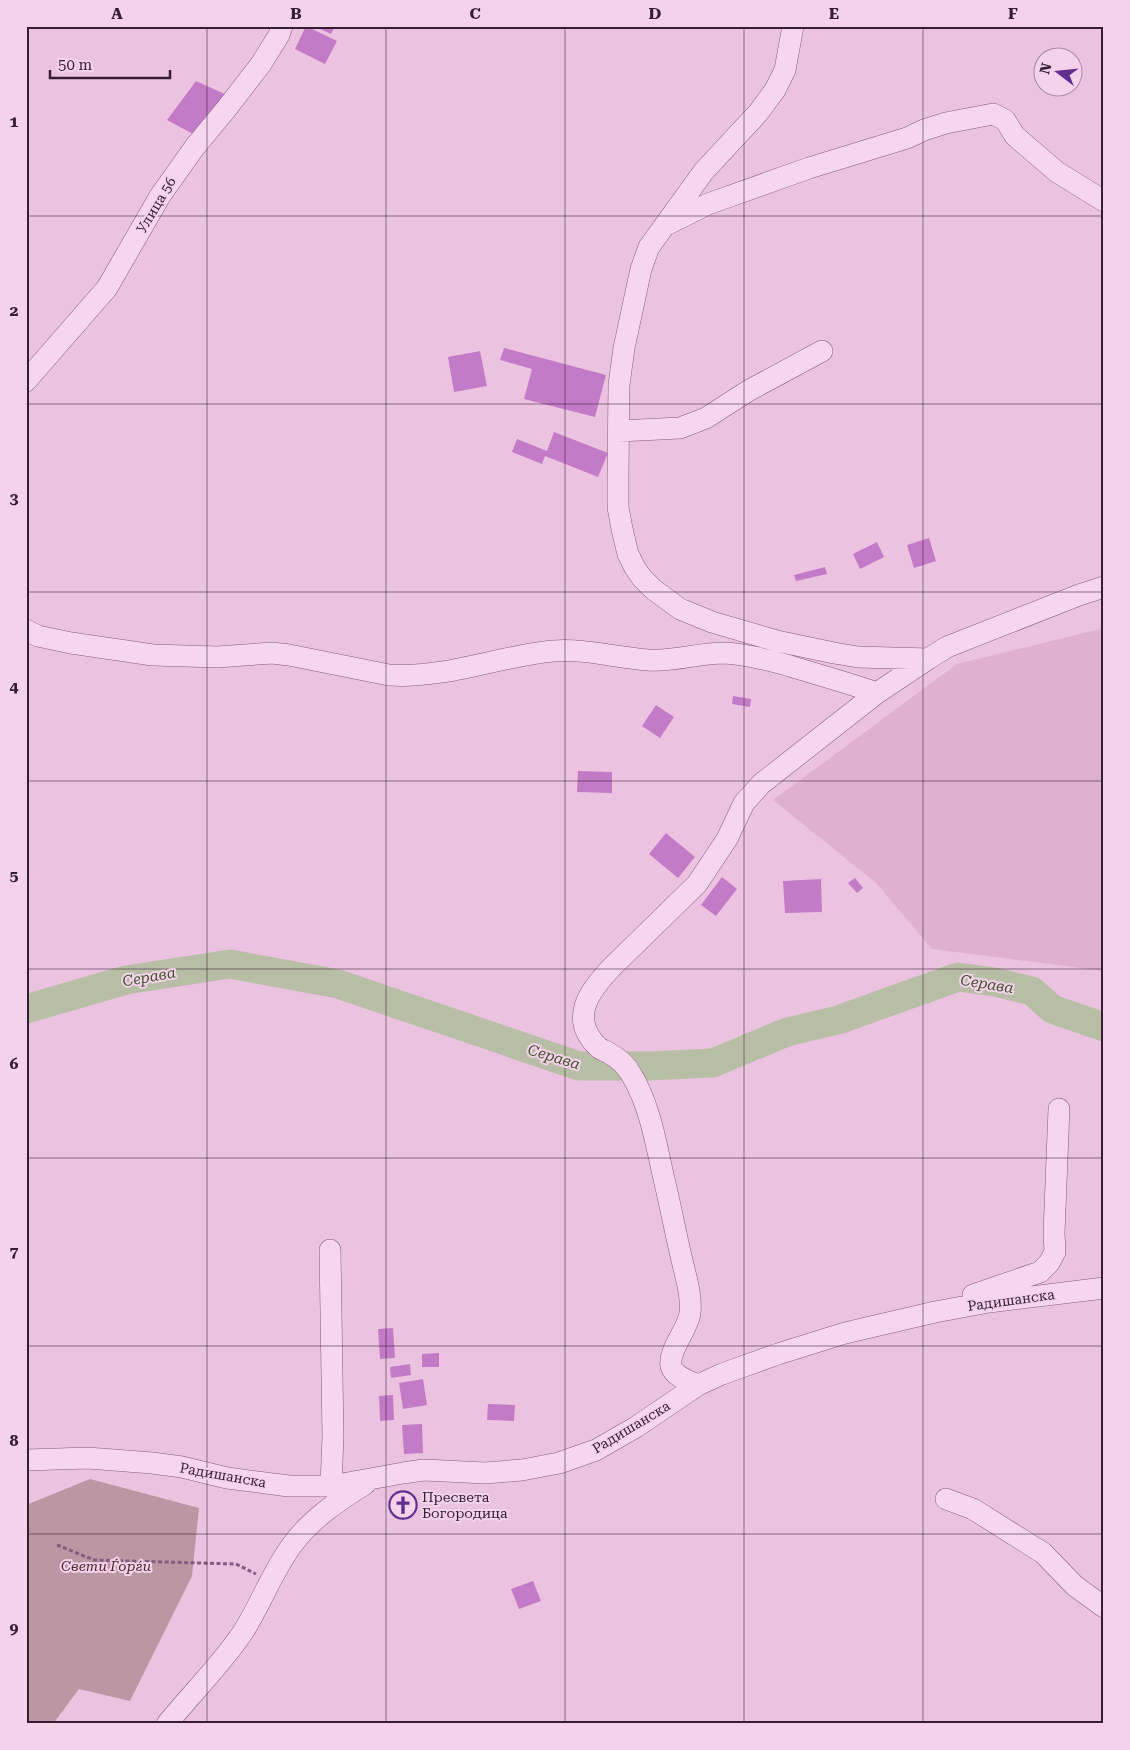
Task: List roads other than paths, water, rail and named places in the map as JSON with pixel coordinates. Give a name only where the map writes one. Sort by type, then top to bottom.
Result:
[{"type":"street","name":"Улица 56","points":[[26,382],[107,288],[164,190],[194,148],[261,64],[279,35],[282,26]]},
{"type":"street","points":[[793,26],[785,70],[775,90],[758,112],[704,170],[649,247],[641,269],[624,348],[619,385],[618,507],[628,554],[642,578],[675,605],[680,609],[712,622],[777,641],[834,654],[858,657],[928,658]]},
{"type":"street","points":[[662,228],[708,204],[809,168],[907,138],[946,123],[993,114],[1005,120],[1014,136],[1057,172],[1104,201]]},
{"type":"street","points":[[619,431],[680,428],[706,418],[748,391],[822,351]]},
{"type":"street","points":[[698,1385],[674,1372],[671,1365],[675,1347],[688,1322],[690,1300],[665,1182],[647,1110],[631,1073],[621,1061],[601,1049],[592,1039],[585,1025],[583,1010],[588,996],[598,981],[697,884],[727,839],[744,803],[751,793],[772,774],[877,693],[947,647],[1104,587]]},
{"type":"street","points":[[1079,595],[1104,594]]},
{"type":"street","points":[[26,630],[38,636],[71,643],[153,655],[217,657],[272,653],[405,676],[438,672],[509,657],[555,651],[650,660],[704,654],[733,654],[771,661],[877,693]]},
{"type":"street","points":[[935,1312],[968,1297],[1040,1272],[1049,1264],[1055,1252],[1058,1109]]},
{"type":"street","points":[[330,1250],[333,1437],[331,1486]]},
{"type":"street","name":"Радишанска","points":[[26,1460],[88,1458],[121,1460],[182,1468],[227,1478],[289,1486],[331,1486],[424,1470],[485,1473],[522,1470],[559,1463],[596,1450],[636,1427],[698,1385],[722,1374],[795,1348],[845,1333],[935,1312],[989,1302],[1104,1288]]},
{"type":"street","points":[[167,1724],[243,1632],[270,1581],[291,1546],[302,1532],[336,1503],[373,1478]]},
{"type":"street","points":[[946,1499],[973,1509],[1043,1554],[1075,1586],[1104,1607]]},
{"type":"waterway","name":"Серава","points":[[26,1009],[126,980],[230,964],[338,984],[579,1066],[648,1066],[713,1063],[787,1032],[838,1020],[958,977],[995,982],[1032,991],[1052,1009],[1104,1027]]},
{"type":"place","name":"Пресвета Богородица","points":[[403,1505]]},
{"type":"park label","name":"Свети Ѓорѓи","points":[[106,1566]]}]
